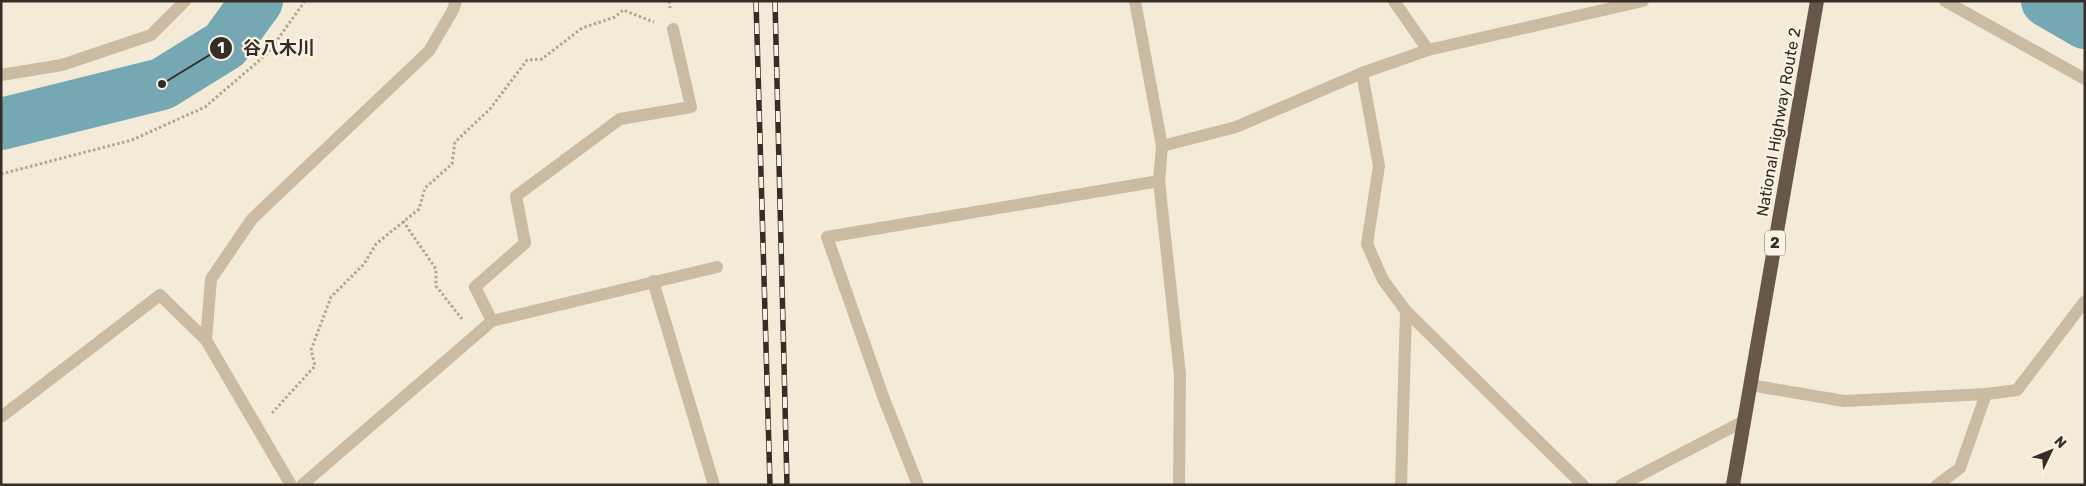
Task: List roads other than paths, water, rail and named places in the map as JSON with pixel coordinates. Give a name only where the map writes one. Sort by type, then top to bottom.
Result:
[{"type":"highway","name":"National Highway Route 2","points":[[1734,485],[1817,1]]},
{"type":"street","points":[[1,75],[62,65],[151,35],[184,1]]},
{"type":"street","points":[[206,340],[211,279],[252,219],[428,51],[453,10],[456,1]]},
{"type":"street","points":[[1135,1],[1162,146],[1159,180],[1180,374],[1179,485]]},
{"type":"street","points":[[1394,1],[1428,50]]},
{"type":"street","points":[[1162,146],[1236,127],[1362,73],[1428,50],[1643,1]]},
{"type":"street","points":[[1946,1],[2085,79]]},
{"type":"street","points":[[492,321],[475,287],[525,243],[516,196],[620,120],[692,107],[673,29]]},
{"type":"street","points":[[1362,73],[1379,166],[1367,244],[1384,280],[1406,311],[1583,485]]},
{"type":"street","points":[[918,485],[884,399],[827,237],[1159,180]]},
{"type":"street","points":[[302,485],[492,321],[717,267]]},
{"type":"street","points":[[654,281],[714,485]]},
{"type":"street","points":[[1,417],[160,295],[206,340],[291,485]]},
{"type":"street","points":[[1750,384],[1844,402],[1986,394],[2017,390],[2085,301]]},
{"type":"street","points":[[1401,485],[1406,311]]},
{"type":"street","points":[[1937,485],[1960,468],[1986,394]]},
{"type":"street","points":[[1621,485],[1744,421]]},
{"type":"waterway","points":[[1,124],[162,84],[225,45],[257,1]]},
{"type":"waterway","points":[[2047,1],[2085,23]]},
{"type":"railway","points":[[756,1],[770,485]]},
{"type":"railway","points":[[775,1],[787,485]]},
{"type":"place","name":"谷八木川","points":[[162,84]]}]
